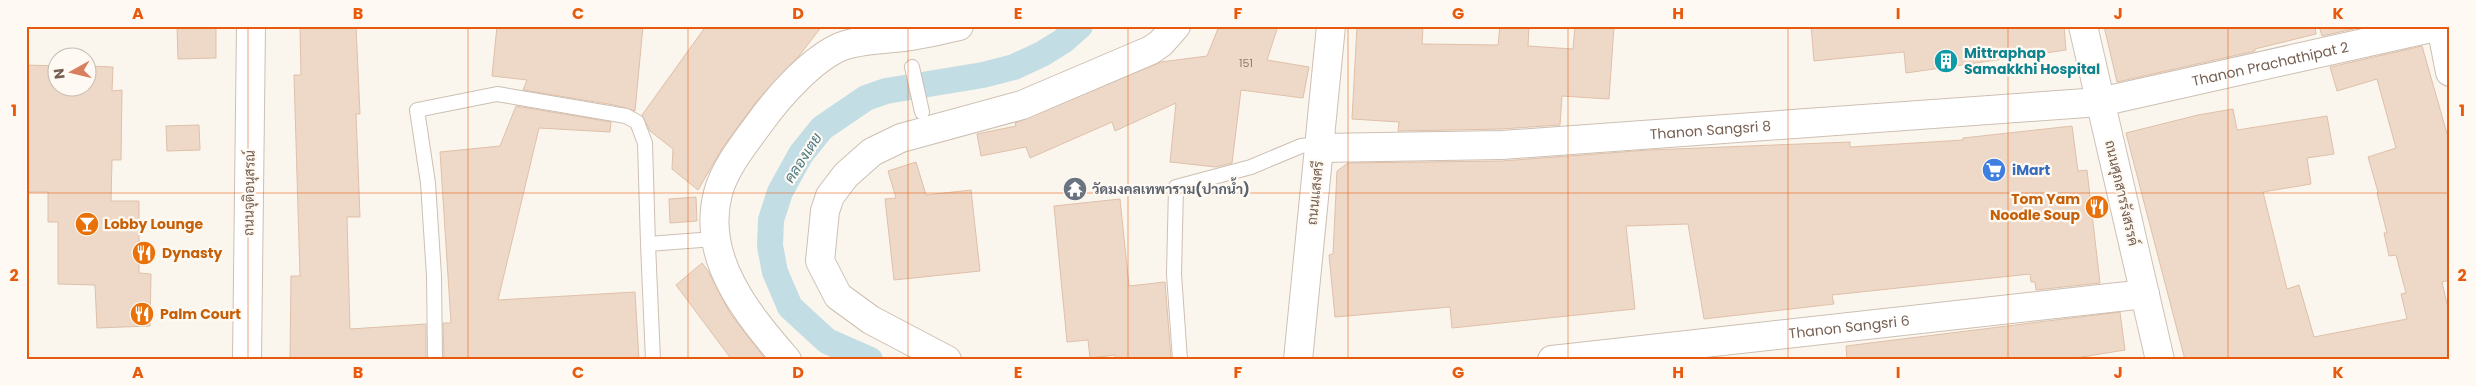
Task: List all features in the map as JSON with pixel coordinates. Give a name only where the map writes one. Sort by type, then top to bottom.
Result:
[{"type":"street","name":"ถนนจุติอนุสรณ์","points":[[247,360],[251,26]]},
{"type":"street","points":[[787,360],[758,324],[726,276],[714,239],[718,193],[736,157],[772,106],[810,68],[840,47],[853,43],[905,37],[959,26]]},
{"type":"street","points":[[947,360],[871,320],[838,296],[820,261],[825,211],[830,196],[838,184],[872,152],[901,138],[1022,105],[1151,50],[1161,43],[1176,26]]},
{"type":"street","name":"ถนนเเสงศรี","points":[[1298,360],[1331,26]]},
{"type":"street","name":"ถนนศุภสารรังสรรค์","points":[[2083,26],[2160,360]]},
{"type":"street","points":[[2440,26],[2450,72]]},
{"type":"street","name":"Thanon Prachathipat 2","points":[[2100,102],[2440,26]]},
{"type":"street","name":"Thanon Sangsri 8","points":[[1320,146],[1502,145],[2100,102]]},
{"type":"street","name":"Thanon Sangsri 6","points":[[1552,360],[2146,294]]},
{"type":"lane","points":[[912,67],[922,112]]},
{"type":"lane","points":[[435,360],[434,276],[428,183],[417,110],[497,94],[626,116],[636,122],[645,142],[653,360]]},
{"type":"lane","points":[[1180,360],[1174,274],[1176,188],[1250,167],[1301,146],[1320,146]]},
{"type":"lane","points":[[648,244],[714,239]]},
{"type":"building","points":[[177,26],[216,26],[216,58],[178,59]]},
{"type":"building","points":[[300,26],[356,26],[360,114],[356,114],[360,217],[347,217],[350,329],[426,324],[426,360],[290,360],[291,276],[300,276],[294,75],[301,75]]},
{"type":"building","points":[[497,26],[643,26],[635,111],[614,105],[523,90],[527,80],[492,76]]},
{"type":"building","points":[[706,26],[822,26],[799,56],[756,102],[723,147],[698,190],[672,169],[673,149],[650,131],[642,115]]},
{"type":"building","points":[[1219,26],[1278,26],[1267,60],[1309,67],[1303,98],[1241,90],[1232,163],[1216,167],[1170,162],[1176,103],[1115,131],[1112,122],[1030,158],[1026,147],[981,156],[977,134],[1016,126],[1015,123],[1161,62],[1207,56]]},
{"type":"building","points":[[1357,26],[1423,26],[1422,44],[1498,45],[1500,26],[1529,26],[1528,46],[1573,49],[1575,26],[1614,26],[1609,99],[1562,96],[1560,125],[1501,129],[1398,131],[1399,122],[1352,119]]},
{"type":"building","name":"Mittraphap Samakkhi Hospital","points":[[1811,26],[2064,26],[2066,50],[1906,73],[1904,52],[1814,61]]},
{"type":"building","points":[[2104,26],[2315,26],[2316,34],[2255,49],[2255,51],[2117,82]]},
{"type":"building","points":[[2319,26],[2367,26],[2322,36]]},
{"type":"building","points":[[2422,46],[2450,144],[2450,280],[2442,282],[2450,316],[2450,360],[2185,360],[2126,133],[2198,115],[2233,109],[2237,130],[2327,116],[2334,154],[2307,158],[2311,184],[2263,192],[2287,289],[2299,285],[2314,337],[2407,319],[2401,294],[2406,293],[2396,255],[2389,256],[2384,233],[2387,233],[2368,157],[2396,148],[2377,79],[2337,91],[2330,67]]},
{"type":"building","points":[[26,65],[48,66],[48,98],[98,98],[98,66],[113,67],[112,91],[122,90],[121,160],[112,160],[111,201],[139,201],[139,273],[151,274],[150,326],[97,328],[95,285],[58,284],[58,222],[48,222],[48,192],[26,192]]},
{"type":"building","points":[[516,106],[611,122],[610,132],[539,128],[498,300],[635,292],[639,360],[444,360],[443,323],[451,323],[440,152],[500,146]]},
{"type":"building","points":[[199,125],[200,150],[167,151],[166,126]]},
{"type":"building","points":[[2072,126],[2078,171],[2087,170],[2100,283],[2036,290],[2035,282],[2031,282],[2030,274],[1832,295],[1834,304],[1704,319],[1688,224],[1626,226],[1635,309],[1452,328],[1450,307],[1335,317],[1329,255],[1333,254],[1337,171],[1348,163],[1502,161],[1649,150],[1850,142],[1850,147],[1963,140],[1963,138]]},
{"type":"building","points":[[916,162],[926,195],[971,190],[980,271],[894,280],[885,199],[896,198],[888,171]]},
{"type":"building","points":[[696,197],[697,221],[670,223],[669,199]]},
{"type":"building","points":[[1120,199],[1129,286],[1165,282],[1171,358],[1116,360],[1115,355],[1090,358],[1088,340],[1067,342],[1054,206]]},
{"type":"building","points":[[702,263],[730,313],[766,360],[732,360],[676,285]]},
{"type":"building","points":[[2120,312],[2125,350],[2063,360],[1847,360],[1846,346]]},
{"type":"waterway","name":"คลองเตย","points":[[870,360],[827,341],[790,307],[775,272],[770,246],[771,220],[780,192],[801,154],[822,128],[866,98],[886,91],[983,75],[1014,67],[1042,54],[1063,41],[1080,26]]},
{"type":"place","name":"Mittraphap Samakkhi Hospital","points":[[1946,61]]},
{"type":"place","name":"iMart","points":[[1994,170]]},
{"type":"place","name":"วัดมงคลเทพาราม(ปากน้ำ)","points":[[1075,189]]},
{"type":"place","name":"Tom Yam Noodle Soup","points":[[2097,207]]},
{"type":"place","name":"Lobby Lounge","points":[[87,224]]},
{"type":"place","name":"Dynasty","points":[[144,253]]},
{"type":"place","name":"Palm Court","points":[[142,314]]}]
